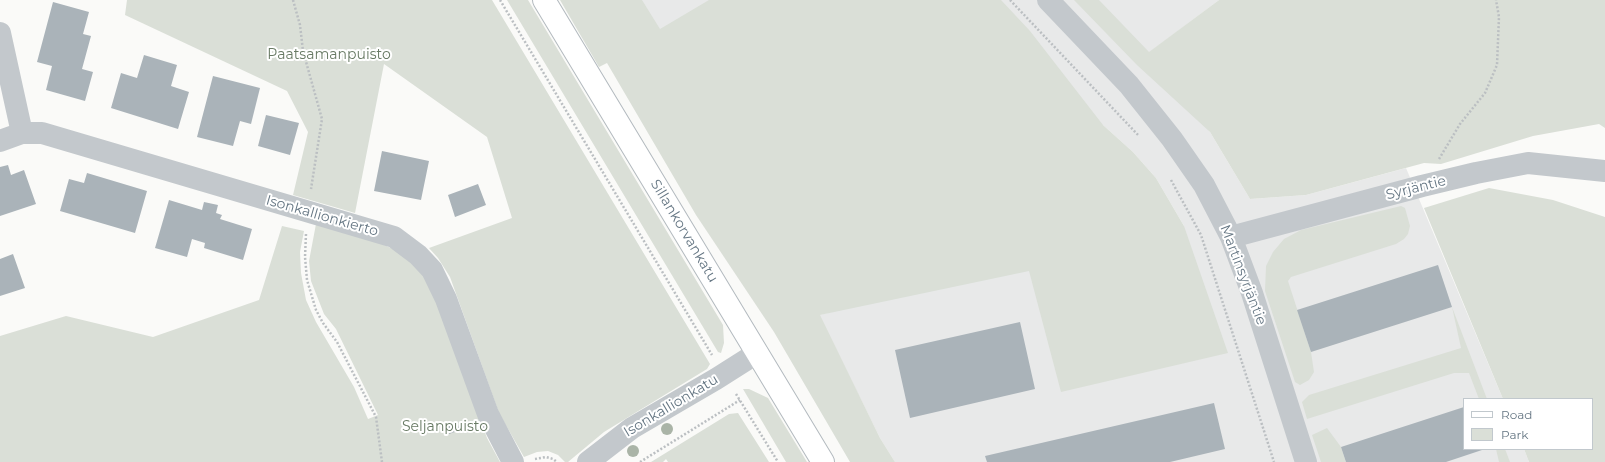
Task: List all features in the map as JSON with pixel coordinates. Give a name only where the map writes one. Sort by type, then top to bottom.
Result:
[{"type":"main road","name":"Sillankorvankatu","points":[[544,0],[823,462]]},
{"type":"street","name":"Martinsyrjäntie","points":[[1048,0],[1129,85],[1172,139],[1204,185],[1231,237],[1252,293],[1306,462]]},
{"type":"street","points":[[0,33],[22,133]]},
{"type":"street","name":"Isonkallionkierto","points":[[0,141],[22,133],[42,133],[394,237],[418,255],[432,270],[446,299],[488,414],[513,462]]},
{"type":"street","name":"Syrjäntie","points":[[1231,237],[1422,186],[1476,173],[1528,163],[1605,171]]},
{"type":"street","name":"Isonkallionkatu","points":[[588,462],[632,428],[757,353]]},
{"type":"path","points":[[293,0],[300,25],[303,51],[322,119],[308,212],[305,257],[306,280],[322,323],[337,342],[376,417],[382,462]]},
{"type":"path","points":[[500,0],[778,462]]},
{"type":"path","points":[[1010,0],[1144,141]]},
{"type":"path","points":[[1422,186],[1460,124],[1485,93],[1497,65],[1499,17],[1496,0]]},
{"type":"path","points":[[1171,179],[1201,236],[1274,462]]},
{"type":"path","points":[[640,462],[740,400]]},
{"type":"path","points":[[530,462],[539,457],[546,457],[557,462]]},
{"type":"shaded area","points":[[591,0],[1219,0],[1150,52],[1210,132],[1250,199],[1306,195],[1406,168],[1503,398],[1463,398],[1463,450],[1524,450],[1529,462],[895,462],[880,438],[819,315],[1184,226],[1156,178],[1133,152],[1103,125],[745,205]]},
{"type":"green space","name":"Paatsamanpuisto","points":[[127,0],[492,0],[710,364],[707,369],[604,432],[568,462],[565,462],[558,455],[548,451],[537,452],[524,457],[499,413],[450,277],[438,258],[429,248],[512,218],[487,137],[384,64],[355,213],[293,195],[308,132],[287,91],[125,15]]},
{"type":"green space","points":[[507,0],[528,0],[723,325],[724,343],[721,353],[718,352]]},
{"type":"green space","points":[[560,0],[642,0],[660,29],[709,0],[1001,0],[1030,31],[1103,125],[1133,152],[1156,178],[1184,226],[1228,353],[1061,392],[1029,271],[820,315],[880,438],[895,462],[850,462],[774,332],[696,215],[607,63],[599,67]]},
{"type":"green space","points":[[1074,0],[1099,0],[1149,52],[1219,0],[1605,0],[1605,128],[1599,124],[1533,136],[1441,164],[1424,163],[1306,195],[1250,199],[1210,132],[1137,65]]},
{"type":"green space","points":[[1489,188],[1553,200],[1605,217],[1605,462],[1529,462],[1524,450],[1593,450],[1593,398],[1503,398],[1424,208]]},
{"type":"green space","points":[[1401,206],[1405,208],[1410,226],[1408,234],[1404,239],[1396,244],[1291,277],[1288,281],[1311,352],[1314,372],[1309,380],[1300,385],[1295,382],[1265,291],[1266,266],[1273,252],[1284,239],[1301,230]]},
{"type":"green space","name":"Seljanpuisto","points":[[316,224],[380,243],[395,250],[420,270],[429,283],[487,438],[500,462],[0,462],[0,336],[66,316],[153,337],[259,300],[282,226],[304,231],[300,252],[301,273],[306,300],[316,322],[354,387],[368,419],[378,415],[336,329],[324,314],[311,281],[309,261]]},
{"type":"green space","points":[[1452,307],[1487,398],[1479,398],[1469,373],[1454,373],[1307,419],[1302,402],[1309,395],[1461,348]]},
{"type":"green space","points":[[743,389],[749,389],[768,398],[807,462],[786,462]]},
{"type":"green space","points":[[738,413],[769,462],[668,462],[666,459],[663,462],[651,462],[729,414]]},
{"type":"green space","points":[[1327,428],[1341,447],[1346,462],[1321,462],[1312,435]]},
{"type":"green space","points":[[1496,450],[1505,450],[1510,462],[1499,462]]},
{"type":"building","points":[[53,2],[89,12],[83,34],[91,36],[82,69],[93,72],[85,101],[46,90],[52,66],[37,62]]},
{"type":"building","points":[[144,55],[177,65],[171,86],[189,92],[178,129],[111,108],[121,73],[137,78]]},
{"type":"building","points":[[213,76],[260,88],[251,124],[240,121],[233,146],[197,137]]},
{"type":"building","points":[[266,115],[299,123],[290,155],[258,146]]},
{"type":"building","points":[[382,151],[429,161],[421,200],[374,191]]},
{"type":"building","points":[[8,165],[11,175],[24,170],[36,204],[0,216],[0,167]]},
{"type":"building","points":[[87,173],[147,191],[135,233],[60,211],[69,179],[84,183]]},
{"type":"building","points":[[478,184],[486,205],[455,217],[448,195]]},
{"type":"building","points":[[169,200],[202,210],[204,202],[218,205],[216,213],[222,215],[220,219],[252,229],[243,260],[204,248],[205,243],[192,239],[187,257],[155,248]]},
{"type":"building","points":[[13,254],[25,288],[0,296],[0,259]]},
{"type":"building","points":[[1438,265],[1452,307],[1311,352],[1297,310]]},
{"type":"building","points":[[1020,322],[1035,389],[910,418],[895,350]]},
{"type":"building","points":[[1214,403],[1225,449],[1170,462],[987,462],[985,456]]},
{"type":"building","points":[[1463,407],[1463,450],[1482,450],[1446,462],[1346,462],[1341,447]]},
{"type":"building","points":[[457,422],[460,430],[449,434],[446,426]]}]
